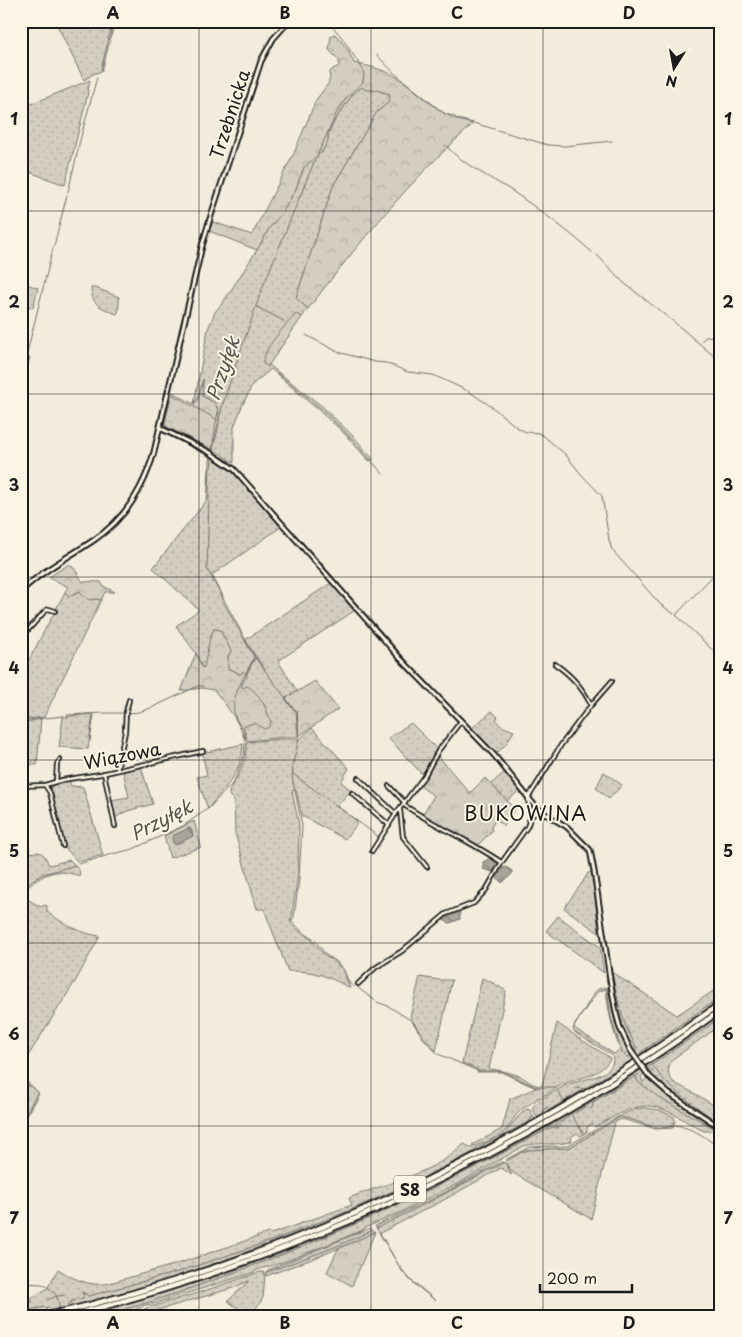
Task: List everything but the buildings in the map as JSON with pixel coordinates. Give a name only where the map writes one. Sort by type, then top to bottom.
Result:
[{"type":"highway","name":"S8","points":[[69,1314],[230,1262],[324,1226],[406,1190],[488,1150],[576,1100],[646,1056],[721,1003]]},
{"type":"highway","name":"S8","points":[[45,1316],[69,1314],[150,1294],[304,1240],[408,1196],[491,1154],[578,1105],[643,1065],[721,1010]]},
{"type":"street","name":"Trzebnicka","points":[[21,591],[49,568],[102,534],[121,516],[144,481],[160,428],[209,222],[261,61],[273,39],[289,21]]},
{"type":"street","points":[[160,428],[210,452],[234,469],[400,658],[494,755],[528,798],[540,810],[567,827],[590,850],[610,979],[620,1028],[631,1051],[649,1076],[668,1093],[719,1127]]},
{"type":"street","points":[[21,636],[46,610],[55,611]]},
{"type":"street","points":[[21,626],[25,630]]},
{"type":"street","points":[[556,664],[568,673],[582,689],[592,705]]},
{"type":"street","points":[[358,984],[375,968],[402,951],[446,914],[474,903],[486,890],[502,862],[528,827],[531,816],[528,798],[561,745],[612,681]]},
{"type":"street","points":[[117,770],[125,732],[126,712],[130,700]]},
{"type":"street","points":[[372,850],[428,770],[438,751],[461,721]]},
{"type":"street","name":"Wiązowa","points":[[21,786],[45,785],[203,751]]},
{"type":"street","points":[[56,782],[57,764],[60,760]]},
{"type":"street","points":[[104,773],[116,826]]},
{"type":"street","points":[[358,778],[396,814]]},
{"type":"street","points":[[45,785],[50,793],[63,846]]},
{"type":"street","points":[[389,786],[404,804],[417,813],[502,862]]},
{"type":"street","points":[[352,793],[389,825]]},
{"type":"street","points":[[400,809],[402,835],[427,868]]},
{"type":"street","points":[[531,816],[540,810]]},
{"type":"green space","points":[[55,21],[115,21],[102,71],[84,80]]},
{"type":"green space","points":[[333,34],[336,35],[348,50],[354,63],[394,75],[441,111],[461,121],[473,124],[428,167],[386,213],[308,309],[296,298],[333,186],[377,112],[389,102],[390,94],[376,90],[366,90],[362,87],[352,95],[335,120],[322,152],[304,167],[295,191],[282,213],[270,227],[257,250],[209,231],[213,222],[252,235],[294,153],[316,100],[328,84],[329,73],[339,66],[339,60],[329,50]]},
{"type":"green space","points":[[90,80],[65,185],[21,169],[21,108]]},
{"type":"green space","points":[[362,87],[366,90],[376,90],[390,94],[389,102],[377,112],[333,186],[296,298],[308,309],[302,317],[295,314],[268,366],[323,407],[354,437],[373,459],[369,461],[341,430],[271,369],[253,384],[242,406],[234,427],[234,463],[213,449],[219,419],[217,407],[213,402],[202,396],[203,380],[198,399],[194,404],[208,329],[215,312],[257,250],[270,227],[282,213],[295,191],[304,167],[322,151],[328,141],[328,134],[335,120],[352,95]]},
{"type":"green space","points":[[21,282],[38,288],[33,308],[21,303]]},
{"type":"green space","points":[[91,288],[96,288],[119,297],[118,313],[116,314],[98,305],[93,299]]},
{"type":"green space","points":[[296,314],[302,317],[268,366],[263,364],[271,344]]},
{"type":"green space","points":[[24,356],[30,358],[21,388],[21,364]]},
{"type":"green space","points":[[203,379],[202,396],[215,403],[218,411],[212,449],[167,427],[165,423],[172,392],[194,404],[198,399]]},
{"type":"green space","points":[[212,458],[231,470],[281,527],[212,575],[223,596],[222,600],[254,657],[246,674],[243,671],[241,675],[227,669],[228,656],[231,651],[220,630],[214,629],[204,667],[202,668],[196,653],[176,626],[199,610],[153,568],[207,500],[209,469],[211,468]]},
{"type":"green space","points":[[69,564],[83,582],[101,582],[103,586],[115,592],[105,592],[101,600],[89,600],[80,591],[69,596],[65,592],[68,587],[49,577]]},
{"type":"green space","points":[[331,583],[354,611],[278,661],[297,691],[285,699],[296,711],[298,737],[246,741],[243,726],[271,722],[264,704],[241,686],[255,658],[265,670],[245,640]]},
{"type":"green space","points":[[80,591],[101,600],[44,717],[21,721],[21,675],[65,592],[69,596]]},
{"type":"green space","points":[[214,629],[220,630],[231,651],[228,656],[228,669],[240,675],[243,671],[247,675],[241,686],[243,688],[247,686],[256,693],[265,707],[271,722],[269,727],[264,729],[254,723],[243,726],[245,739],[235,719],[214,690],[202,688],[181,691],[196,653],[202,668],[204,667],[210,638]]},
{"type":"green space","points":[[315,681],[338,709],[299,736],[297,711],[286,698]]},
{"type":"green space","points":[[492,711],[498,717],[496,720],[501,726],[514,731],[506,744],[496,754],[471,729]]},
{"type":"green space","points":[[93,714],[88,749],[59,747],[63,717]]},
{"type":"green space","points":[[41,719],[37,765],[21,764],[21,723]]},
{"type":"green space","points":[[411,723],[438,750],[425,773],[421,773],[388,738]]},
{"type":"green space","points":[[312,728],[349,768],[341,782],[351,790],[337,806],[357,821],[357,824],[345,839],[302,816],[296,790],[292,791],[299,826],[298,874],[290,922],[311,939],[326,957],[333,960],[342,969],[350,988],[320,975],[288,971],[264,909],[257,909],[235,833],[234,801],[229,795],[230,789],[245,759],[247,742],[300,739]]},
{"type":"green space","points":[[243,744],[239,765],[232,780],[208,809],[197,777],[207,775],[202,753]]},
{"type":"green space","points":[[438,756],[470,793],[485,778],[515,809],[504,826],[497,820],[494,822],[491,827],[492,831],[478,845],[422,815],[434,796],[420,786]]},
{"type":"green space","points":[[141,767],[153,804],[127,811],[115,818],[110,800],[129,797],[123,771]]},
{"type":"green space","points":[[505,772],[520,790],[507,801],[491,784]]},
{"type":"green space","points":[[604,772],[622,785],[609,799],[596,788]]},
{"type":"green space","points":[[69,780],[71,786],[83,787],[103,855],[78,862],[64,847],[50,790],[53,784]]},
{"type":"green space","points":[[194,821],[201,847],[170,858],[164,836]]},
{"type":"green space","points":[[23,823],[30,853],[38,852],[42,854],[49,865],[70,860],[79,870],[80,876],[55,872],[34,882],[22,894],[25,898],[41,907],[47,906],[47,912],[66,924],[86,933],[100,936],[76,980],[21,1067],[21,855],[26,852]]},
{"type":"green space","points":[[592,872],[599,933],[564,908],[588,873]]},
{"type":"green space","points":[[558,916],[600,947],[604,973],[546,931]]},
{"type":"green space","points":[[613,973],[677,1015],[721,986],[721,999],[631,1061],[538,1118],[532,1108],[539,1101],[569,1084],[598,1076],[610,1068],[613,1062],[612,1055],[574,1032],[574,1027],[614,1054],[620,1049],[611,1019],[606,989],[597,992],[579,1018],[594,993],[599,989],[608,988],[616,1026],[628,1052],[624,1055],[628,1057],[636,1052],[636,1047],[632,1049],[624,1031],[611,974]]},
{"type":"green space","points":[[420,977],[452,980],[436,1051],[410,1017]]},
{"type":"green space","points":[[482,978],[506,991],[489,1069],[520,1076],[533,1084],[542,1086],[557,1023],[610,1059],[599,1071],[563,1084],[528,1105],[518,1113],[503,1132],[491,1140],[475,1146],[472,1145],[502,1129],[510,1099],[536,1088],[501,1072],[477,1072],[477,1069],[462,1063]]},
{"type":"green space","points":[[721,1014],[721,1025],[674,1058],[668,1071],[669,1076],[674,1082],[718,1109],[718,1121],[715,1122],[666,1089],[650,1075],[653,1070],[648,1070],[641,1077],[643,1082],[647,1078],[670,1098],[713,1126],[711,1130],[701,1130],[670,1112],[654,1106],[634,1108],[595,1127],[592,1124],[587,1127],[587,1132],[580,1136],[577,1133],[571,1137],[572,1141],[560,1144],[524,1146],[461,1182],[397,1214],[363,1230],[281,1263],[145,1305],[125,1316],[83,1316],[147,1298],[252,1264],[342,1229],[430,1189],[473,1168],[599,1097],[661,1057]]},
{"type":"green space","points":[[21,1076],[39,1093],[21,1126]]},
{"type":"green space","points":[[526,1109],[530,1110],[535,1120],[442,1169],[338,1217],[228,1259],[157,1283],[77,1305],[72,1305],[71,1301],[68,1305],[70,1316],[63,1316],[61,1308],[51,1310],[47,1307],[47,1312],[21,1316],[21,1302],[25,1304],[32,1301],[32,1297],[47,1289],[58,1269],[81,1281],[93,1284],[106,1284],[177,1264],[268,1233],[271,1234],[352,1205],[349,1198],[425,1170],[453,1154],[464,1144],[476,1148],[505,1134]]},
{"type":"green space","points":[[635,1109],[660,1110],[674,1117],[673,1128],[656,1129],[622,1119],[615,1122],[591,1219],[515,1174],[506,1162],[507,1159],[529,1147],[569,1145],[619,1116]]},
{"type":"green space","points":[[501,1162],[505,1163],[512,1175],[501,1168],[380,1233],[399,1266],[375,1226],[438,1196]]},
{"type":"green space","points":[[370,1228],[374,1233],[266,1276],[268,1270]]},
{"type":"green space","points":[[375,1232],[352,1286],[327,1272],[338,1249]]},
{"type":"green space","points":[[399,1266],[409,1278],[436,1301],[412,1282]]},
{"type":"green space","points":[[264,1272],[265,1275],[263,1298],[251,1316],[237,1316],[240,1310],[228,1301],[249,1281],[233,1288],[138,1316],[129,1316],[147,1308]]},
{"type":"water","points":[[189,828],[193,836],[175,845],[172,836]]},
{"type":"water","points":[[490,858],[496,862],[493,872],[483,869],[483,862]]},
{"type":"water","points":[[506,867],[512,871],[512,874],[502,883],[497,878],[503,868]]},
{"type":"water","points":[[460,912],[460,919],[450,923],[443,920],[450,916]]},
{"type":"waterway","points":[[101,70],[113,21]]},
{"type":"waterway","name":"Przyłęk","points":[[299,737],[297,711],[255,657],[207,569],[210,461],[221,410],[262,289],[312,167],[337,112],[347,97],[363,82],[362,68],[340,35],[327,21]]},
{"type":"waterway","points":[[377,55],[393,72],[445,114],[458,119],[548,145],[565,146],[612,141]]},
{"type":"waterway","points":[[78,148],[97,77]]},
{"type":"waterway","points":[[445,145],[468,165],[512,191],[543,213],[592,252]]},
{"type":"waterway","points":[[68,192],[78,150]]},
{"type":"waterway","points":[[54,246],[67,195]]},
{"type":"waterway","points":[[27,353],[53,248]]},
{"type":"waterway","points":[[597,255],[624,283],[721,362]]},
{"type":"waterway","points":[[257,307],[284,321]]},
{"type":"waterway","points":[[306,335],[338,352],[386,363],[408,372],[433,375],[466,390]]},
{"type":"waterway","points":[[700,342],[707,336],[721,337]]},
{"type":"waterway","points":[[277,373],[325,412],[383,474]]},
{"type":"waterway","points":[[468,391],[518,428],[526,432],[539,433],[566,455],[602,496],[612,550],[660,604],[674,614]]},
{"type":"waterway","points":[[218,420],[171,395],[164,423],[166,427],[229,461],[326,568]]},
{"type":"waterway","points":[[166,434],[210,457]]},
{"type":"waterway","points":[[721,567],[676,615],[721,658]]},
{"type":"waterway","points":[[328,571],[411,665]]},
{"type":"waterway","name":"Przyłęk","points":[[245,740],[245,736],[235,716],[234,705],[237,691],[254,658]]},
{"type":"waterway","points":[[128,713],[151,708],[198,686],[203,686]]},
{"type":"waterway","points":[[67,715],[124,713]]},
{"type":"waterway","points":[[90,741],[94,715]]},
{"type":"waterway","points":[[21,722],[64,716]]},
{"type":"waterway","points":[[299,738],[292,767],[292,776],[302,826],[299,879],[294,917],[291,921],[314,939],[327,956],[336,961],[344,970],[349,983],[354,987]]},
{"type":"waterway","name":"Przyłęk","points":[[79,864],[133,849],[183,826],[209,808],[232,784],[237,775],[244,756],[245,743]]},
{"type":"waterway","points":[[293,774],[379,837]]},
{"type":"waterway","name":"Przyłęk","points":[[21,893],[31,881],[43,874],[76,865]]},
{"type":"waterway","points":[[611,970],[621,1013],[636,1047]]},
{"type":"waterway","points":[[606,976],[607,983]]},
{"type":"waterway","points":[[358,988],[377,1002],[388,1006],[412,1021],[423,1038],[438,1054],[478,1071],[502,1071],[536,1087],[556,1088]]},
{"type":"waterway","points":[[607,988],[611,1018],[622,1053]]},
{"type":"waterway","points":[[640,1053],[721,996]]},
{"type":"waterway","points":[[649,1067],[721,1017]]},
{"type":"waterway","points":[[566,1100],[630,1061]]},
{"type":"waterway","points":[[653,1066],[674,1089],[716,1121]]},
{"type":"waterway","points":[[575,1113],[639,1074]]},
{"type":"waterway","points":[[635,1076],[638,1082],[663,1100],[712,1127]]},
{"type":"waterway","points":[[21,1080],[37,1093],[21,1124]]},
{"type":"waterway","points":[[576,1089],[584,1089]]},
{"type":"waterway","points":[[558,1091],[564,1102]]},
{"type":"waterway","points":[[536,1115],[541,1115],[561,1103]]},
{"type":"waterway","points":[[590,1109],[593,1103]]},
{"type":"waterway","points":[[543,1114],[544,1109],[548,1107]]},
{"type":"waterway","points":[[571,1114],[583,1133]]},
{"type":"waterway","points":[[81,1293],[89,1296],[178,1272],[273,1240],[341,1214],[425,1177],[508,1134],[530,1121],[533,1117]]},
{"type":"waterway","points":[[555,1126],[568,1117]]},
{"type":"waterway","points":[[508,1160],[529,1150],[569,1148],[620,1117],[653,1126],[673,1126]]},
{"type":"waterway","points":[[676,1125],[700,1134],[721,1150]]},
{"type":"waterway","points":[[100,1316],[189,1289],[321,1239],[438,1186],[552,1127],[557,1128],[560,1126]]},
{"type":"waterway","points":[[377,1228],[503,1163]]},
{"type":"waterway","points":[[267,1272],[330,1249],[371,1231]]},
{"type":"waterway","name":"Przyłęk","points":[[21,1283],[42,1284],[51,1289],[57,1297],[60,1310]]},
{"type":"waterway","points":[[72,1301],[83,1298],[84,1293]]},
{"type":"waterway","name":"Przyłęk","points":[[47,1300],[65,1295]]},
{"type":"waterway","points":[[21,1312],[45,1307]]},
{"type":"district","name":"BUKOWINA","points":[[526,813]]}]
